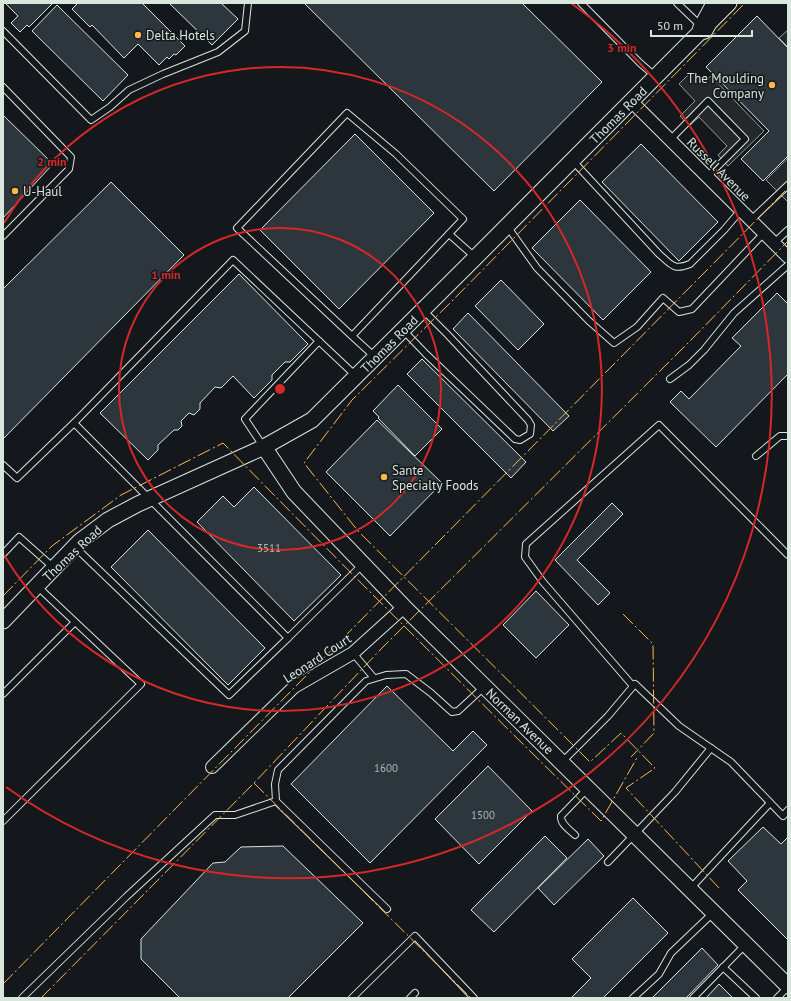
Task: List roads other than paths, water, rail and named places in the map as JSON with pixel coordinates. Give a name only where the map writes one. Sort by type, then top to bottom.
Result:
[{"type":"highway","points":[[703,29],[717,3]]},
{"type":"street","name":"Thomas Road","points":[[3,621],[80,541],[108,520],[149,499],[264,447],[312,420],[476,258],[729,3]]},
{"type":"street","name":"Russell Avenue","points":[[631,101],[788,257]]},
{"type":"street","name":"Norman Avenue","points":[[264,447],[294,492],[404,607],[788,985]]},
{"type":"street","name":"Leonard Court","points":[[212,767],[294,687],[353,653],[404,607]]},
{"type":"lane","points":[[3,31],[91,120],[110,107],[129,90],[163,74],[218,52],[244,31],[248,3]]},
{"type":"lane","points":[[581,3],[640,63],[656,77]]},
{"type":"lane","points":[[677,3],[703,29]]},
{"type":"lane","points":[[3,87],[71,157],[69,169],[3,236]]},
{"type":"lane","points":[[670,140],[708,101],[745,139],[707,177]]},
{"type":"lane","points":[[352,336],[463,220],[396,154],[347,112],[237,228],[352,336],[375,357]]},
{"type":"lane","points":[[572,160],[659,254],[674,267],[682,267],[690,264],[724,230],[741,210]]},
{"type":"lane","points":[[751,220],[788,185]]},
{"type":"lane","points":[[507,226],[537,268],[589,321],[614,343],[637,328],[663,298],[679,312],[692,309],[764,233]]},
{"type":"lane","points":[[774,243],[788,230]]},
{"type":"lane","points":[[449,234],[476,258]]},
{"type":"lane","points":[[3,465],[17,478],[74,423],[233,260],[356,376]]},
{"type":"lane","points":[[670,379],[689,365],[704,350],[734,313],[788,265]]},
{"type":"lane","points":[[403,330],[515,439],[520,440],[530,434],[531,425],[528,420],[423,310]]},
{"type":"lane","points":[[264,447],[245,419],[319,341]]},
{"type":"lane","points":[[74,423],[288,638]]},
{"type":"lane","points":[[632,686],[543,582],[525,557],[526,544],[659,425],[787,553]]},
{"type":"lane","points":[[756,456],[780,436],[788,436]]},
{"type":"lane","points":[[3,554],[19,537],[54,568]]},
{"type":"lane","points":[[75,547],[229,695],[363,564]]},
{"type":"lane","points":[[3,821],[141,684],[37,586]]},
{"type":"lane","points":[[3,694],[75,622]]},
{"type":"lane","points":[[353,653],[374,678]]},
{"type":"lane","points":[[387,909],[276,801],[275,784],[278,770],[366,681],[386,675],[406,674],[431,693],[452,712],[458,711],[485,686]]},
{"type":"lane","points":[[562,762],[608,716],[635,684],[679,726],[731,762],[783,816],[788,810]]},
{"type":"lane","points":[[608,862],[675,792],[711,748]]},
{"type":"lane","points":[[575,835],[562,822],[561,816],[588,788]]},
{"type":"lane","points":[[22,998],[126,897],[215,815],[235,815],[276,801]]},
{"type":"lane","points":[[690,889],[770,802]]},
{"type":"lane","points":[[633,998],[658,974],[671,953],[714,912]]},
{"type":"lane","points":[[352,998],[415,936],[474,998]]},
{"type":"lane","points":[[693,998],[746,944]]},
{"type":"lane","points":[[723,967],[756,998]]},
{"type":"lane","points":[[777,998],[788,985]]},
{"type":"lane","points":[[410,998],[415,993]]},
{"type":"place","name":"Delta Hotels","points":[[138,35]]},
{"type":"place","name":"The Moulding Company","points":[[772,85]]},
{"type":"place","name":"U-Haul","points":[[15,191]]},
{"type":"place","name":"Sante Specialty Foods","points":[[384,477]]}]
